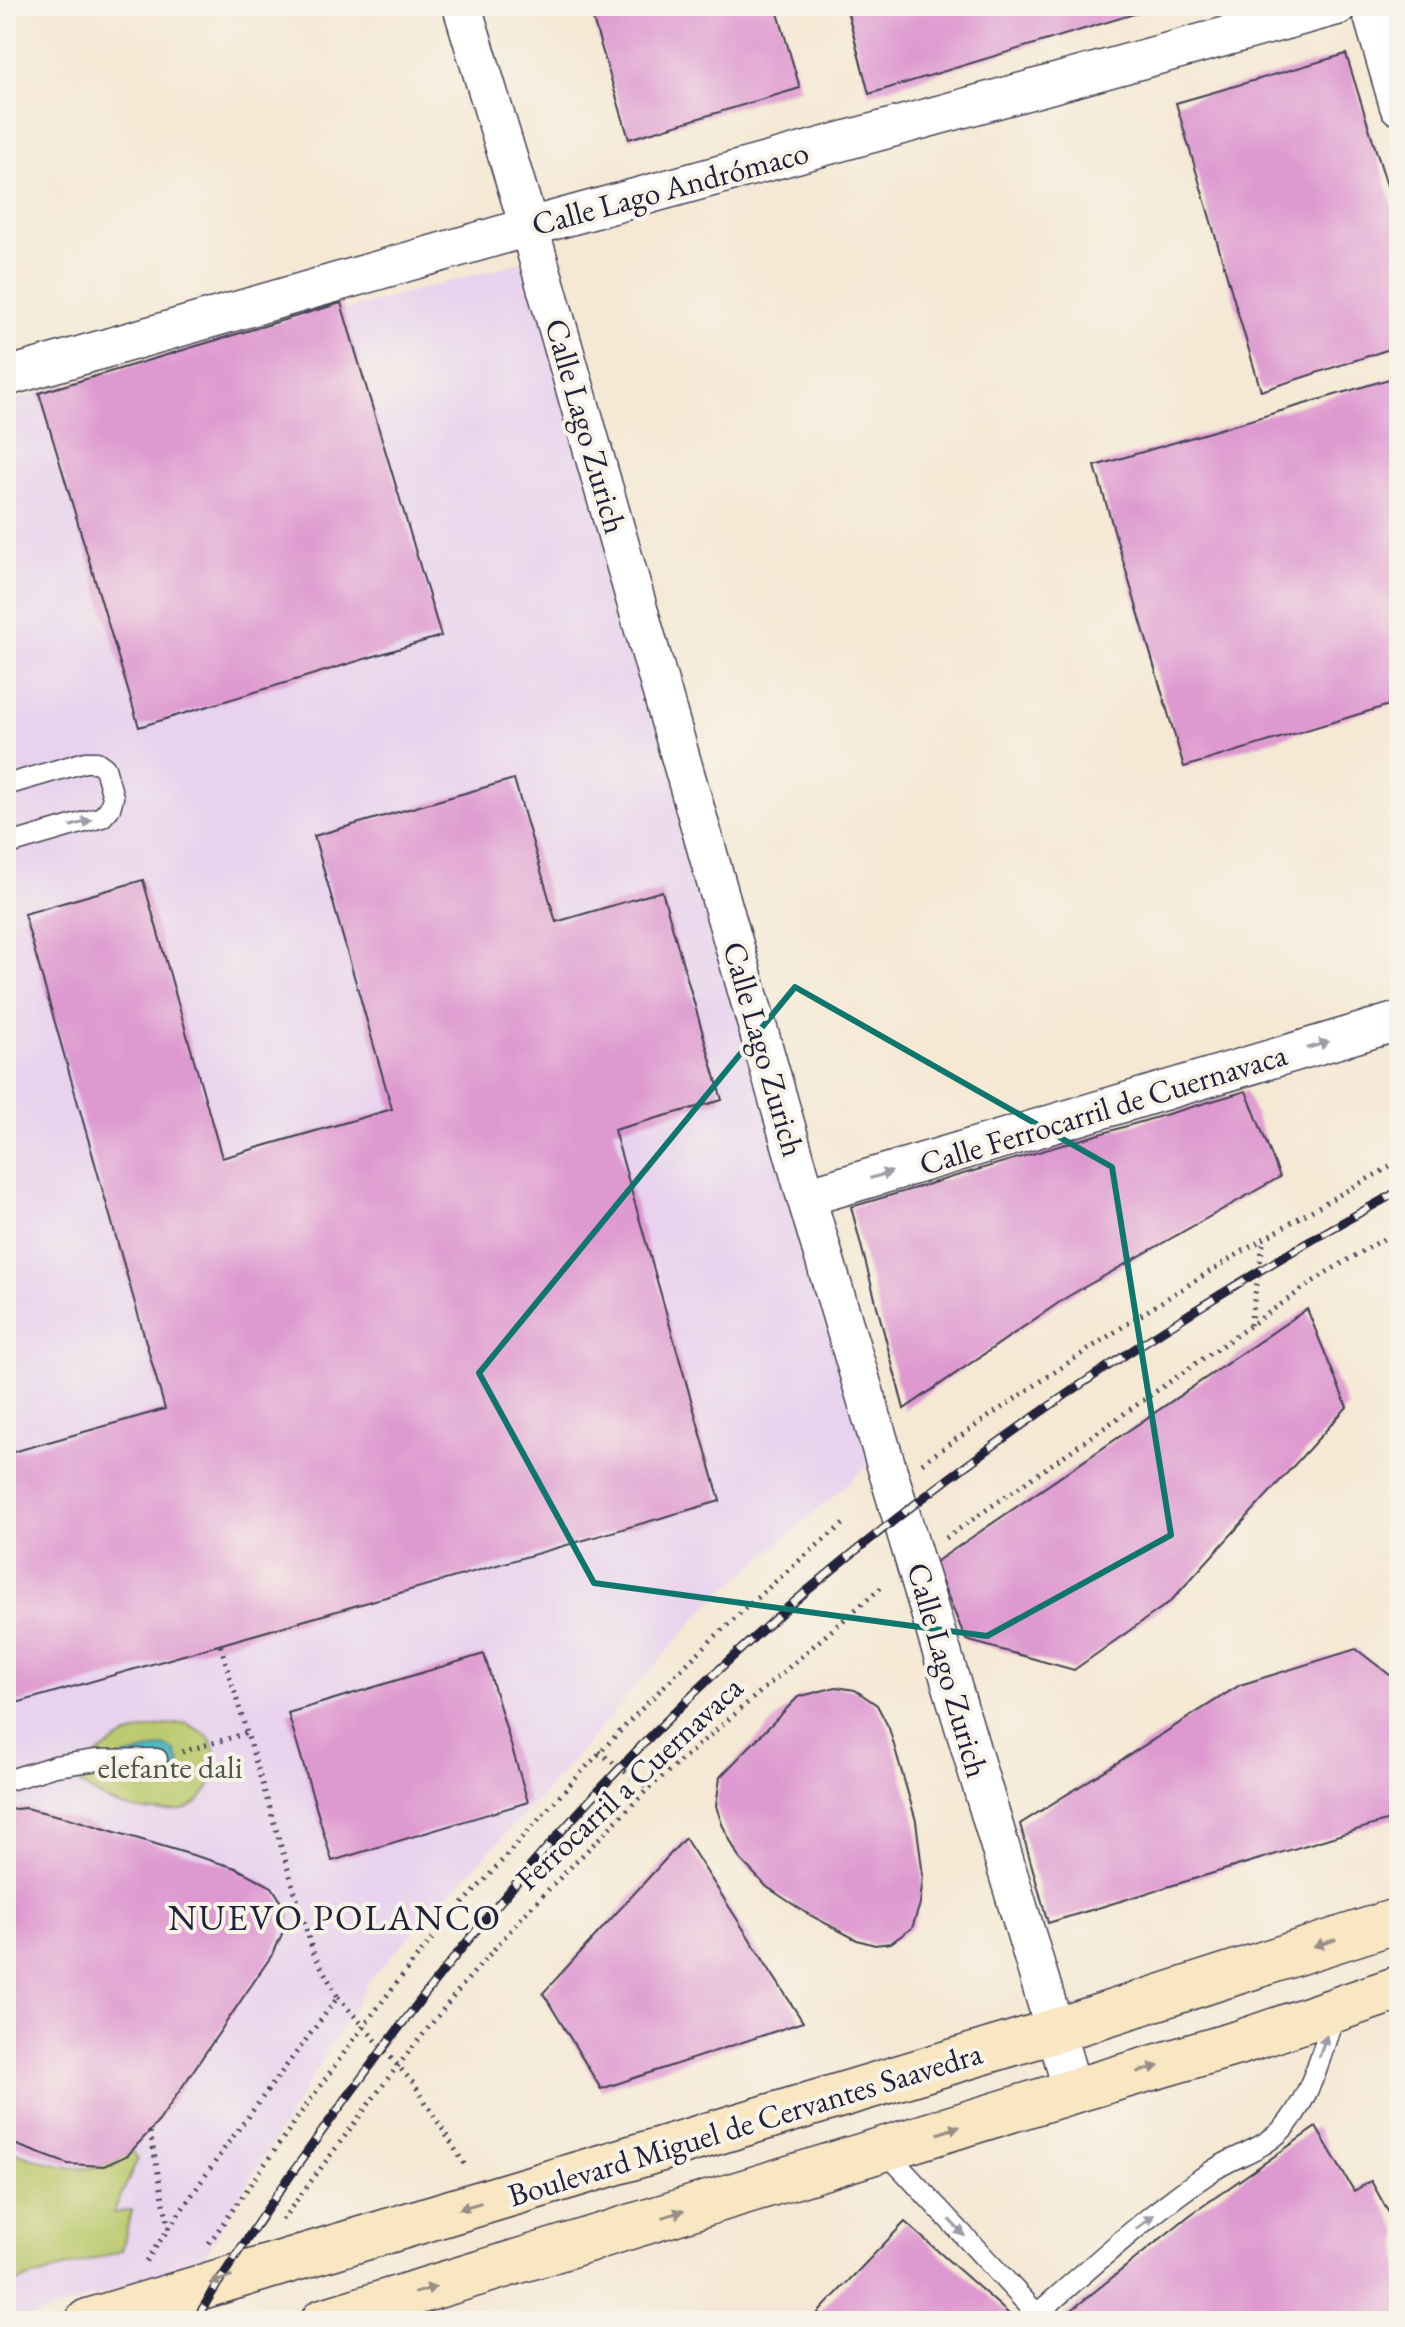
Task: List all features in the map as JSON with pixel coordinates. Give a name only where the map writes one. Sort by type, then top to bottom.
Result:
[{"type":"main road","name":"Boulevard Miguel de Cervantes Saavedra","points":[[88,2321],[1054,2031],[1399,1920]]},
{"type":"main road","name":"Boulevard Miguel de Cervantes Saavedra","points":[[323,2321],[1241,2042],[1399,1988]]},
{"type":"street","name":"Calle Lago Zurich","points":[[462,6],[529,227],[806,1197],[1073,2091]]},
{"type":"street","name":"Calle Lago Andrómaco","points":[[6,377],[529,227],[1337,6]]},
{"type":"street","points":[[1370,6],[1399,106]]},
{"type":"street","name":"Calle Ferrocarril de Cuernavaca","points":[[806,1197],[1399,1021]]},
{"type":"lane","points":[[6,785],[85,762],[97,762],[105,768],[113,797],[110,808],[102,817],[6,845]]},
{"type":"lane","points":[[6,1781],[55,1766],[97,1760],[157,1759]]},
{"type":"lane","points":[[884,2150],[1037,2314],[1148,2218],[1214,2169],[1261,2148],[1288,2123],[1310,2086],[1335,2011]]},
{"type":"path","points":[[918,1466],[1099,1341],[1264,1237],[1399,1162]]},
{"type":"path","points":[[940,1542],[1327,1272],[1399,1230]]},
{"type":"path","points":[[1250,1325],[1264,1237]]},
{"type":"path","points":[[208,2245],[364,2027],[427,1945],[599,1752],[674,1675],[762,1593],[847,1521]]},
{"type":"path","name":"Ferrocarril a Cuernavaca","points":[[287,2213],[398,2066],[530,1908],[648,1789],[873,1593]]},
{"type":"path","points":[[220,1644],[313,1952],[338,1997],[414,2084],[488,2201]]},
{"type":"path","points":[[157,1759],[247,1733]]},
{"type":"path","points":[[599,1752],[648,1789]]},
{"type":"path","points":[[142,2267],[226,2146],[338,1997]]},
{"type":"path","points":[[150,2132],[169,2230]]},
{"type":"highlighted area","points":[[795,987],[1112,1167],[1171,1535],[987,1636],[594,1583],[479,1373]]},
{"type":"shaded area","points":[[529,260],[875,1460],[706,1607],[542,1795],[371,1978],[201,2262],[20,2321],[6,2321],[6,402]]},
{"type":"green space","name":"elefante dali","points":[[187,1723],[208,1736],[216,1756],[213,1778],[208,1788],[202,1797],[185,1809],[153,1811],[127,1808],[94,1793],[72,1777],[98,1754],[124,1738],[152,1728]]},
{"type":"green space","points":[[6,2149],[55,2164],[87,2168],[117,2160],[131,2149],[138,2159],[113,2213],[131,2210],[122,2251],[6,2285]]},
{"type":"water","name":"elefante dali","points":[[165,1746],[175,1751],[180,1763],[174,1779],[159,1782],[112,1760]]},
{"type":"building","points":[[589,6],[776,6],[800,88],[629,139]]},
{"type":"building","points":[[846,6],[1157,6],[1157,7],[869,94]]},
{"type":"building","points":[[1346,54],[1399,224],[1399,346],[1261,391],[1176,103]]},
{"type":"building","points":[[341,303],[441,636],[139,727],[39,393]]},
{"type":"building","points":[[1399,376],[1399,702],[1184,767],[1095,466]]},
{"type":"building","points":[[514,779],[556,922],[662,891],[722,1100],[614,1130],[720,1501],[6,1706],[6,1454],[165,1409],[24,914],[143,880],[222,1158],[392,1109],[314,836]]},
{"type":"building","points":[[1246,1091],[1280,1177],[1067,1297],[904,1409],[851,1207]]},
{"type":"building","points":[[1307,1309],[1347,1407],[1171,1601],[1074,1670],[966,1640],[934,1563]]},
{"type":"building","points":[[1356,1649],[1399,1682],[1399,1817],[1048,1923],[1020,1824],[1240,1685]]},
{"type":"building","points":[[484,1654],[528,1802],[332,1861],[288,1713]]},
{"type":"building","points":[[836,1687],[855,1690],[877,1705],[889,1728],[916,1821],[923,1876],[920,1904],[912,1928],[891,1943],[875,1945],[857,1940],[806,1913],[767,1887],[739,1858],[716,1806],[720,1777],[798,1697]]},
{"type":"building","points":[[25,1808],[236,1868],[272,1887],[283,1911],[282,1934],[274,1952],[159,2121],[128,2155],[104,2166],[68,2164],[6,2141],[6,1810]]},
{"type":"building","points":[[685,1838],[803,2022],[601,2089],[543,1993]]},
{"type":"building","points":[[1316,2127],[1354,2191],[1371,2181],[1399,2231],[1399,2321],[1058,2321],[1190,2215]]},
{"type":"building","points":[[905,2222],[1017,2321],[812,2319]]},
{"type":"railway","points":[[195,2321],[290,2176],[454,1957],[623,1765],[744,1646],[877,1534],[1020,1427],[1244,1280],[1399,1191]]},
{"type":"district","name":"NUEVO POLANCO","points":[[335,1917]]}]
